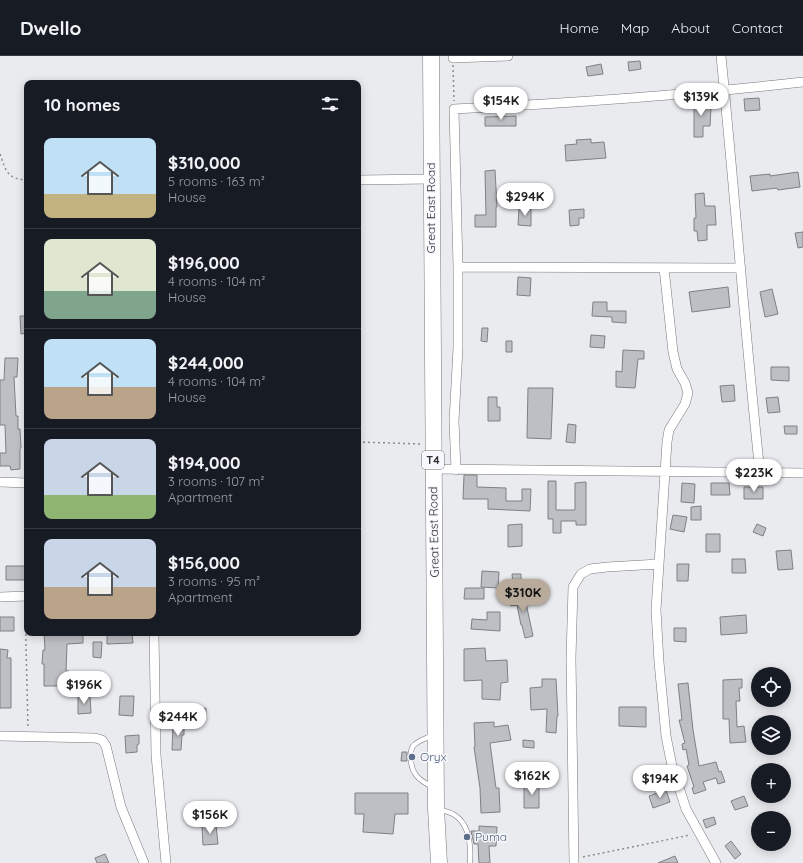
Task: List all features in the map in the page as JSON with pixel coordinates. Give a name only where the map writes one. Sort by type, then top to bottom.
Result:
[{"type":"highway","name":"Great East Road","points":[[431,56],[433,470],[436,808],[438,863]]},
{"type":"street","points":[[453,58],[508,56]]},
{"type":"street","points":[[721,56],[748,358],[760,473]]},
{"type":"street","points":[[456,470],[454,427],[458,348],[458,267],[454,109],[580,102],[668,94],[724,91],[803,82]]},
{"type":"street","points":[[361,180],[431,178]]},
{"type":"street","points":[[458,267],[741,268]]},
{"type":"street","points":[[664,268],[673,352],[677,368],[685,383],[688,393],[685,404],[669,430],[667,442],[656,610],[659,662],[666,736],[672,766],[686,809],[716,863]]},
{"type":"street","points":[[433,470],[803,473]]},
{"type":"street","points":[[0,482],[24,483]]},
{"type":"street","points":[[574,861],[571,658],[573,587],[581,574],[590,569],[659,564]]},
{"type":"street","points":[[0,597],[24,596]]},
{"type":"street","points":[[154,636],[156,755],[166,863]]},
{"type":"street","points":[[0,736],[95,738],[102,740],[106,746],[121,807],[144,863]]},
{"type":"lane","points":[[436,734],[421,740],[413,746],[410,758],[414,775],[422,782],[436,788]]},
{"type":"lane","points":[[436,808],[456,815],[464,825],[467,830],[470,844],[470,863]]},
{"type":"path","points":[[453,58],[454,109]]},
{"type":"path","points":[[0,154],[5,169],[9,175],[16,180],[24,180]]},
{"type":"path","points":[[361,442],[433,444]]},
{"type":"path","points":[[27,636],[29,736]]},
{"type":"path","points":[[574,861],[698,833]]},
{"type":"building","points":[[640,61],[641,69],[629,71],[628,62]]},
{"type":"building","points":[[601,64],[603,74],[588,76],[586,67]]},
{"type":"building","points":[[703,98],[703,106],[711,107],[710,126],[703,126],[703,137],[694,137],[694,99]]},
{"type":"building","points":[[759,98],[760,110],[745,111],[744,99]]},
{"type":"building","points":[[516,116],[516,126],[485,126],[485,117]]},
{"type":"building","points":[[591,139],[591,143],[604,142],[606,158],[566,161],[565,145],[577,144],[576,140]]},
{"type":"building","points":[[495,170],[497,207],[496,227],[475,227],[475,215],[486,215],[485,171]]},
{"type":"building","points":[[798,172],[800,187],[752,191],[750,176],[770,174],[770,176]]},
{"type":"building","points":[[704,193],[705,206],[715,206],[716,225],[707,225],[707,240],[698,241],[697,231],[694,231],[694,218],[696,218],[695,194]]},
{"type":"building","points":[[519,208],[531,208],[531,226],[518,225]]},
{"type":"building","points":[[584,209],[584,218],[579,218],[579,225],[570,226],[569,210]]},
{"type":"building","points":[[803,232],[803,247],[798,248],[795,233]]},
{"type":"building","points":[[518,277],[531,278],[530,296],[517,295]]},
{"type":"building","points":[[728,287],[730,307],[692,312],[689,292]]},
{"type":"building","points":[[772,289],[778,314],[765,317],[760,292]]},
{"type":"building","points":[[593,302],[607,302],[607,311],[626,311],[626,323],[612,322],[612,317],[592,316]]},
{"type":"building","points":[[20,316],[24,316],[24,334],[21,334]]},
{"type":"building","points":[[482,328],[488,328],[487,342],[481,341]]},
{"type":"building","points":[[591,335],[605,336],[604,348],[590,347]]},
{"type":"building","points":[[506,341],[512,341],[512,352],[506,352]]},
{"type":"building","points":[[623,350],[644,351],[644,359],[638,359],[635,388],[616,387],[616,371],[622,372]]},
{"type":"building","points":[[5,358],[18,358],[17,377],[14,377],[16,416],[18,416],[18,429],[20,429],[20,469],[11,470],[10,466],[0,466],[0,453],[6,453],[5,425],[0,425],[0,380],[4,380]]},
{"type":"building","points":[[771,367],[789,367],[789,381],[771,380]]},
{"type":"building","points":[[734,385],[735,401],[722,402],[720,386]]},
{"type":"building","points":[[528,388],[553,388],[551,439],[527,438]]},
{"type":"building","points":[[488,397],[497,397],[497,407],[500,407],[500,421],[488,421]]},
{"type":"building","points":[[778,397],[780,412],[768,413],[766,398]]},
{"type":"building","points":[[568,424],[576,425],[575,443],[566,442]]},
{"type":"building","points":[[784,426],[797,426],[797,434],[785,434]]},
{"type":"building","points":[[464,475],[477,475],[477,487],[506,488],[506,501],[522,501],[522,489],[531,489],[530,511],[488,509],[488,499],[463,499]]},
{"type":"building","points":[[548,481],[556,481],[556,510],[575,510],[575,483],[586,482],[586,525],[576,525],[576,521],[561,521],[561,533],[553,533],[553,519],[548,519]]},
{"type":"building","points":[[682,483],[695,484],[694,503],[681,502]]},
{"type":"building","points":[[711,483],[729,483],[730,495],[711,495]]},
{"type":"building","points":[[744,487],[763,487],[763,499],[744,499]]},
{"type":"building","points":[[701,506],[701,520],[691,520],[691,507]]},
{"type":"building","points":[[673,515],[687,517],[684,532],[670,529]]},
{"type":"building","points":[[522,524],[522,546],[508,547],[508,525]]},
{"type":"building","points":[[757,524],[766,528],[763,536],[753,532]]},
{"type":"building","points":[[706,534],[720,534],[720,552],[706,552]]},
{"type":"building","points":[[791,550],[793,569],[778,570],[776,551]]},
{"type":"building","points":[[732,559],[745,559],[746,573],[732,573]]},
{"type":"building","points":[[677,564],[689,564],[688,581],[677,581]]},
{"type":"building","points":[[6,566],[24,566],[24,580],[6,580]]},
{"type":"building","points":[[482,571],[499,572],[498,588],[481,587]]},
{"type":"building","points":[[512,574],[521,574],[521,585],[513,585]]},
{"type":"building","points":[[465,588],[484,588],[484,599],[464,599]]},
{"type":"building","points":[[528,594],[530,603],[526,603],[533,636],[525,638],[517,605],[511,606],[510,597]]},
{"type":"building","points":[[487,612],[500,612],[500,631],[471,629],[472,619],[487,620]]},
{"type":"building","points":[[746,615],[747,633],[721,635],[720,617]]},
{"type":"building","points":[[0,617],[14,617],[14,631],[0,631]]},
{"type":"building","points":[[674,628],[686,628],[686,642],[674,641]]},
{"type":"building","points":[[44,636],[83,636],[83,643],[67,644],[66,671],[69,671],[69,686],[44,686],[44,664],[42,664],[43,650],[45,650]]},
{"type":"building","points":[[107,636],[132,636],[133,643],[107,644]]},
{"type":"building","points":[[93,642],[102,642],[101,658],[93,657]]},
{"type":"building","points":[[485,648],[486,661],[507,660],[508,682],[501,683],[500,700],[482,699],[482,680],[464,681],[464,649]]},
{"type":"building","points":[[0,649],[8,650],[7,658],[11,658],[11,708],[0,708]]},
{"type":"building","points":[[542,679],[556,679],[558,716],[556,733],[546,732],[547,709],[531,710],[530,688],[542,687]]},
{"type":"building","points":[[742,679],[742,688],[739,688],[740,701],[736,701],[737,727],[744,726],[746,742],[730,743],[729,719],[723,719],[723,680]]},
{"type":"building","points":[[688,683],[693,730],[699,766],[716,762],[719,772],[721,771],[725,782],[718,784],[716,778],[703,782],[706,790],[694,794],[692,788],[694,787],[687,766],[689,765],[686,749],[683,750],[682,744],[685,743],[679,720],[682,720],[678,684]]},
{"type":"building","points":[[90,696],[91,713],[78,714],[78,697]]},
{"type":"building","points":[[120,696],[134,696],[133,716],[119,715]]},
{"type":"building","points":[[619,707],[646,707],[646,727],[619,726]]},
{"type":"building","points":[[206,708],[206,717],[195,718],[195,709]]},
{"type":"building","points":[[494,722],[494,727],[508,725],[511,740],[490,743],[496,788],[499,788],[500,812],[481,813],[480,788],[474,747],[474,723]]},
{"type":"building","points":[[173,725],[184,725],[181,750],[172,750]]},
{"type":"building","points":[[139,735],[137,752],[126,753],[125,736]]},
{"type":"building","points":[[523,740],[534,741],[534,748],[523,747]]},
{"type":"building","points":[[402,752],[407,752],[407,761],[401,761]]},
{"type":"building","points":[[524,785],[539,785],[539,808],[524,808]]},
{"type":"building","points":[[666,790],[670,802],[653,808],[649,796]]},
{"type":"building","points":[[355,793],[408,793],[408,814],[395,814],[393,834],[363,832],[364,814],[355,814]]},
{"type":"building","points":[[744,796],[748,806],[735,810],[731,801]]},
{"type":"building","points":[[714,817],[716,824],[706,828],[703,820]]},
{"type":"building","points":[[216,825],[218,844],[203,845],[202,826]]},
{"type":"building","points":[[479,826],[497,827],[496,846],[489,846],[490,863],[479,863],[478,844],[474,844],[471,831],[479,831]]},
{"type":"building","points":[[731,841],[741,854],[735,859],[725,846]]},
{"type":"building","points":[[105,854],[109,863],[97,863],[95,858]]},
{"type":"building","points":[[675,856],[678,863],[658,863]]},
{"type":"place","name":"Oryx","points":[[412,757]]},
{"type":"place","name":"Puma","points":[[467,837]]}]
